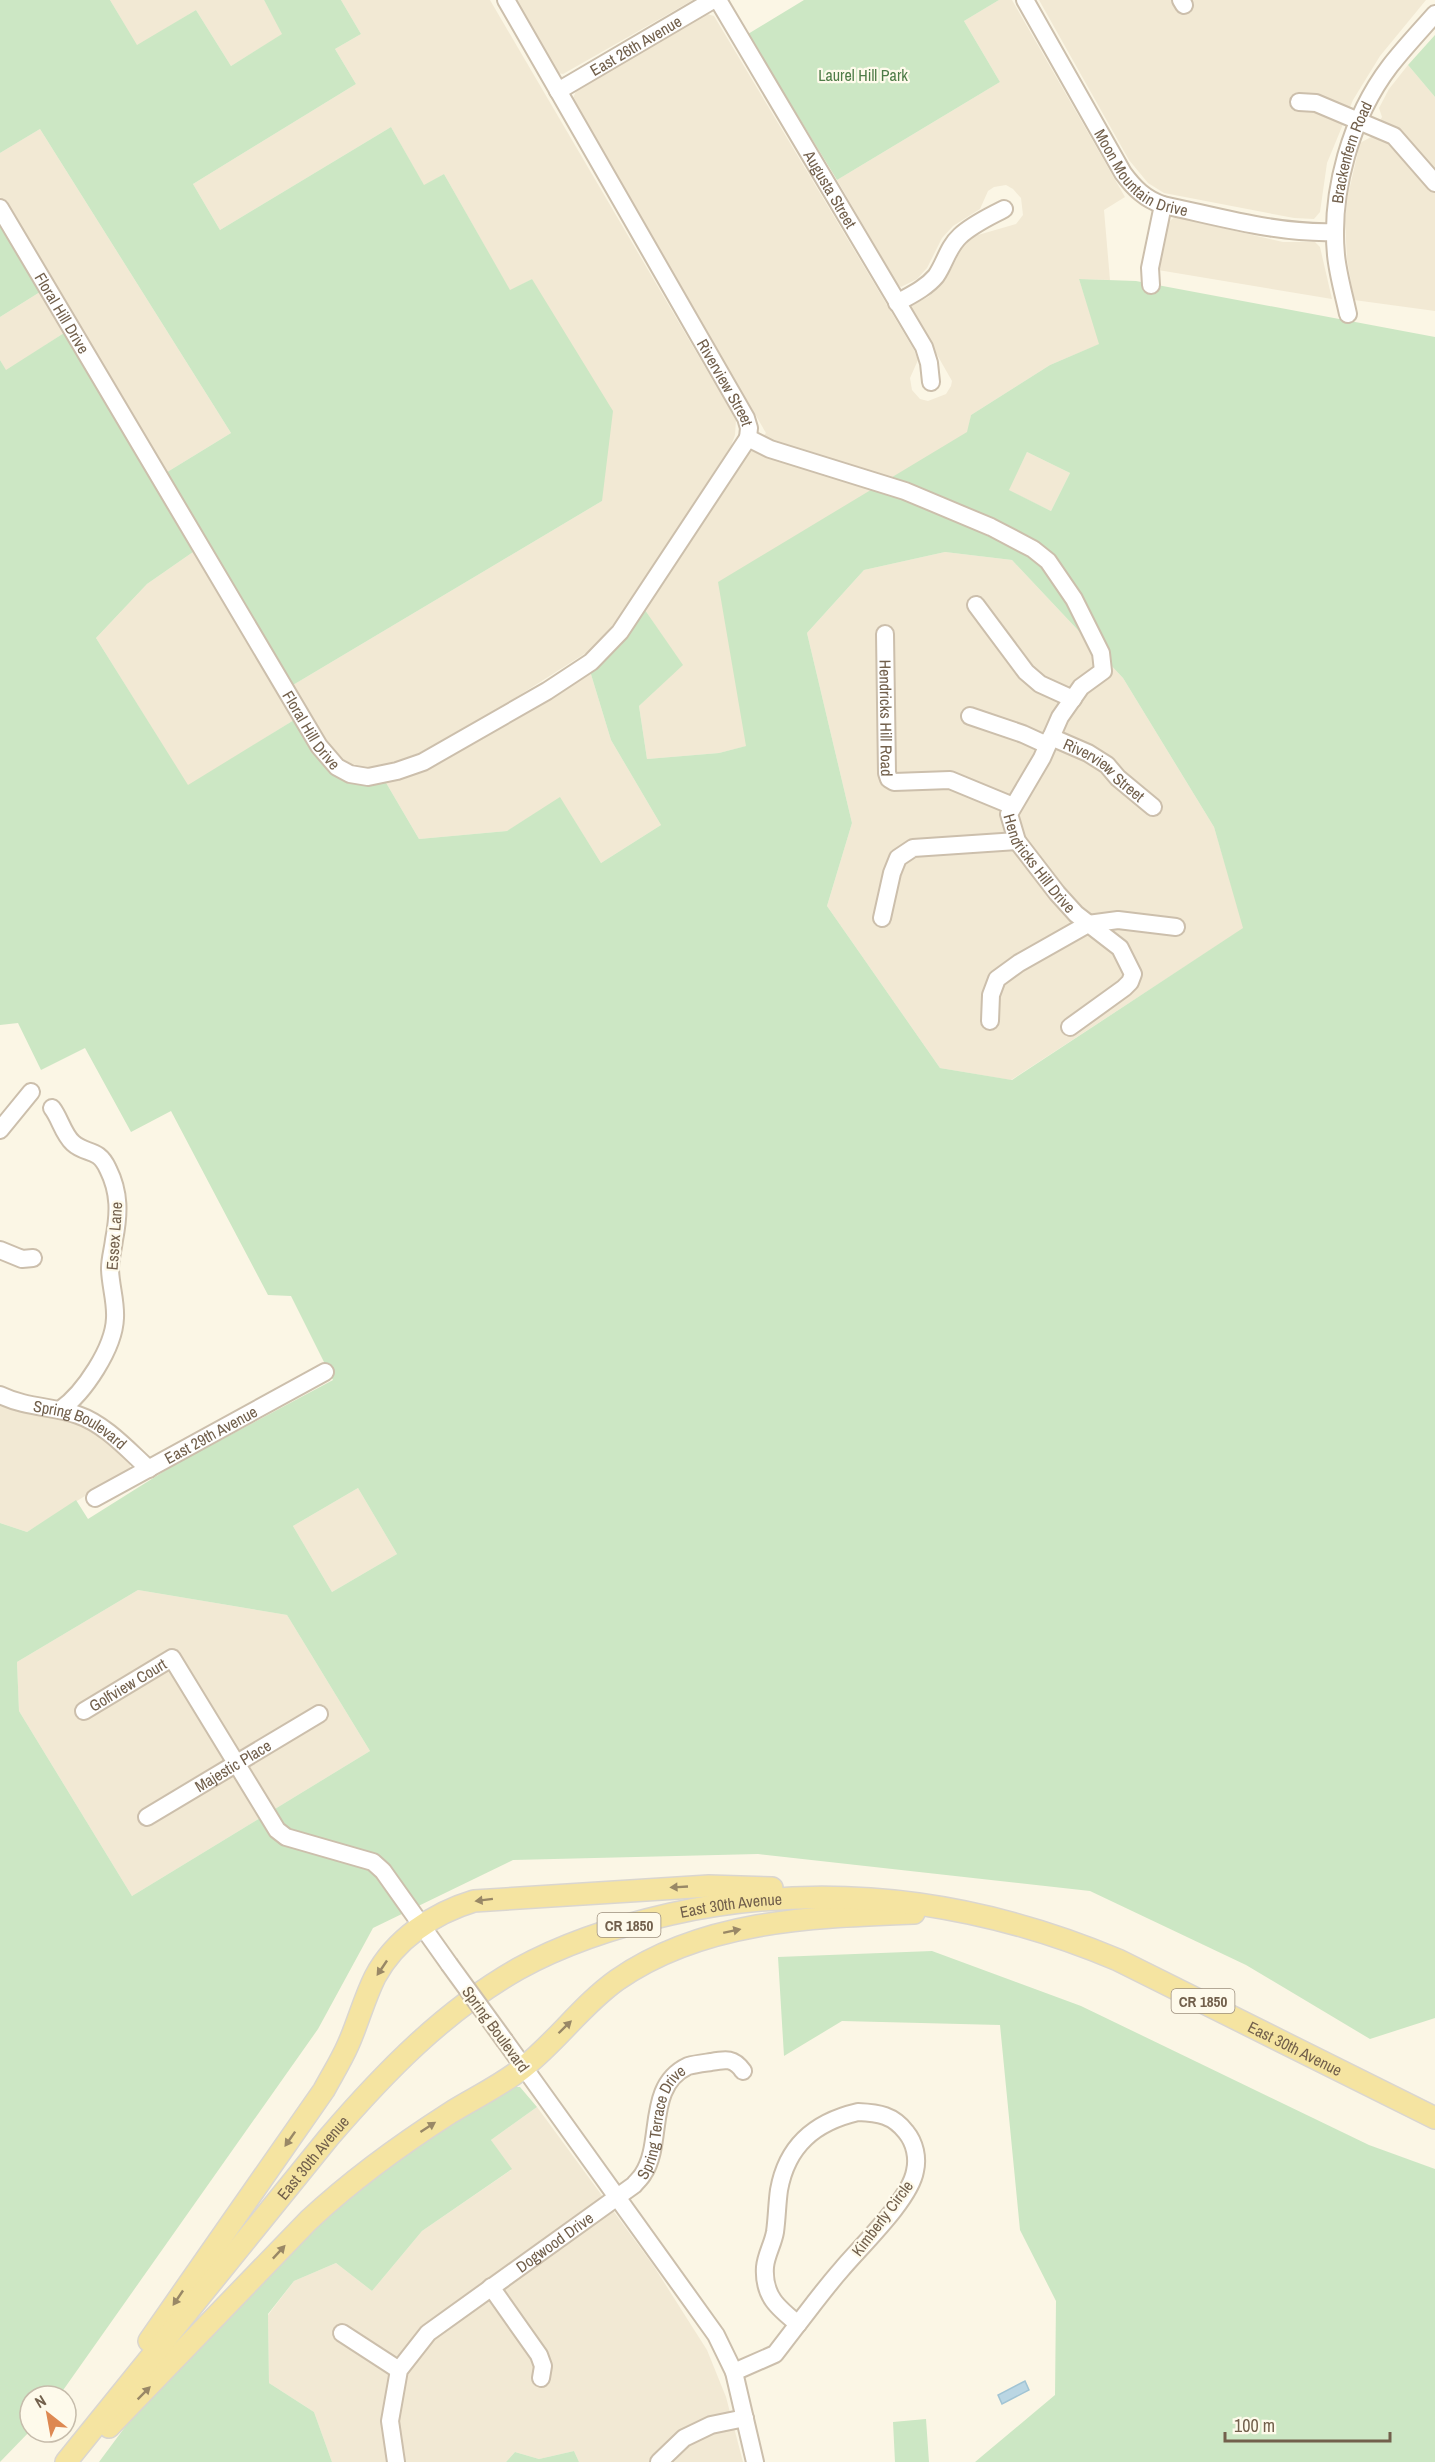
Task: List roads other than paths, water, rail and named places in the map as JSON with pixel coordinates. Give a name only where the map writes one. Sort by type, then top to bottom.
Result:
[{"type":"main road","points":[[71,2458],[187,2286],[324,2090],[347,2047],[381,1969],[392,1953],[422,1926],[454,1907],[474,1901],[500,1898],[709,1886],[783,1888],[842,1896]]},
{"type":"main road","name":"East 30th Avenue","points":[[71,2458],[348,2114],[409,2052],[488,1988],[518,1969],[557,1950],[601,1933],[690,1910],[746,1901],[842,1896],[962,1910],[1029,1927],[1072,1940],[1118,1960],[1435,2118]]},
{"type":"main road","points":[[71,2458],[151,2386],[309,2220],[342,2189],[415,2135],[524,2067],[616,1981],[670,1950],[723,1933],[780,1922],[962,1910]]},
{"type":"street","name":"Riverview Street","points":[[506,0],[746,418],[749,428],[748,438],[770,449],[905,491],[991,527],[1033,549],[1048,561],[1074,599],[1101,654],[1103,671]]},
{"type":"street","name":"East 26th Avenue","points":[[558,91],[713,0]]},
{"type":"street","name":"Augusta Street","points":[[718,0],[924,347],[931,382]]},
{"type":"street","name":"Moon Mountain Drive","points":[[1025,0],[1123,173],[1151,201],[1271,228],[1308,233],[1335,232]]},
{"type":"street","name":"Brackenfern Road","points":[[1348,314],[1339,274],[1335,232],[1337,202],[1346,159],[1369,99],[1390,66],[1435,14]]},
{"type":"street","points":[[1299,102],[1316,103],[1394,136],[1435,183]]},
{"type":"street","points":[[1151,285],[1150,268],[1163,205]]},
{"type":"street","name":"Floral Hill Drive","points":[[0,208],[319,746],[337,767],[357,776],[381,775],[423,762],[547,691],[591,662],[620,632],[748,438]]},
{"type":"street","points":[[897,303],[925,286],[937,274],[958,237],[984,219],[1004,209]]},
{"type":"street","points":[[976,605],[1026,672],[1040,684],[1073,699]]},
{"type":"street","name":"Hendricks Hill Road","points":[[885,634],[887,773],[889,779],[894,782],[950,780],[1013,806]]},
{"type":"street","name":"Hendricks Hill Drive","points":[[1070,1027],[1124,988],[1130,982],[1133,974],[1120,948],[1088,924],[1057,893],[1017,841],[1010,814],[1042,758],[1060,717],[1082,687],[1103,671]]},
{"type":"street","name":"Riverview Street","points":[[970,716],[1088,753],[1107,765],[1118,778],[1153,807]]},
{"type":"street","points":[[882,918],[898,858],[913,848],[1017,841]]},
{"type":"street","points":[[990,1021],[991,995],[997,979],[1019,963],[1088,924],[1118,920],[1176,927]]},
{"type":"street","points":[[0,1130],[31,1092]]},
{"type":"street","name":"Essex Lane","points":[[52,1108],[72,1142],[79,1148],[94,1152],[108,1168],[118,1199],[119,1210],[110,1267],[115,1314],[111,1336],[88,1382],[78,1395],[60,1410]]},
{"type":"street","points":[[0,1250],[22,1259],[33,1258]]},
{"type":"street","name":"East 29th Avenue","points":[[95,1498],[325,1372]]},
{"type":"street","name":"Spring Boulevard","points":[[0,1395],[35,1408],[60,1410],[80,1415],[100,1427],[149,1469]]},
{"type":"street","name":"Spring Boulevard","points":[[172,1658],[277,1830],[286,1837],[373,1862],[383,1871],[716,2335],[734,2372],[755,2462]]},
{"type":"street","name":"Golfview Court","points":[[84,1711],[172,1658]]},
{"type":"street","name":"Majestic Place","points":[[147,1817],[320,1714]]},
{"type":"street","name":"Spring Terrace Drive","points":[[617,2197],[644,2174],[649,2162],[661,2099],[668,2082],[688,2067],[727,2058],[737,2063],[743,2071]]},
{"type":"street","name":"Kimberly Circle","points":[[734,2372],[775,2354],[842,2269],[871,2238],[910,2185],[915,2173],[917,2158],[908,2134],[896,2120],[879,2112],[858,2112],[835,2117],[813,2130],[785,2165],[779,2190],[775,2232],[765,2266],[766,2279],[774,2304],[798,2324]]},
{"type":"street","name":"Dogwood Drive","points":[[396,2462],[390,2421],[399,2370],[428,2332],[617,2197]]},
{"type":"street","points":[[491,2287],[539,2355],[543,2366],[541,2378]]},
{"type":"street","points":[[342,2333],[399,2370]]},
{"type":"street","points":[[659,2462],[684,2438],[711,2425],[745,2418]]},
{"type":"water","points":[[1025,2381],[1029,2390],[1002,2404],[998,2395]]},
{"type":"park label","name":"Laurel Hill Park","points":[[863,75]]}]
